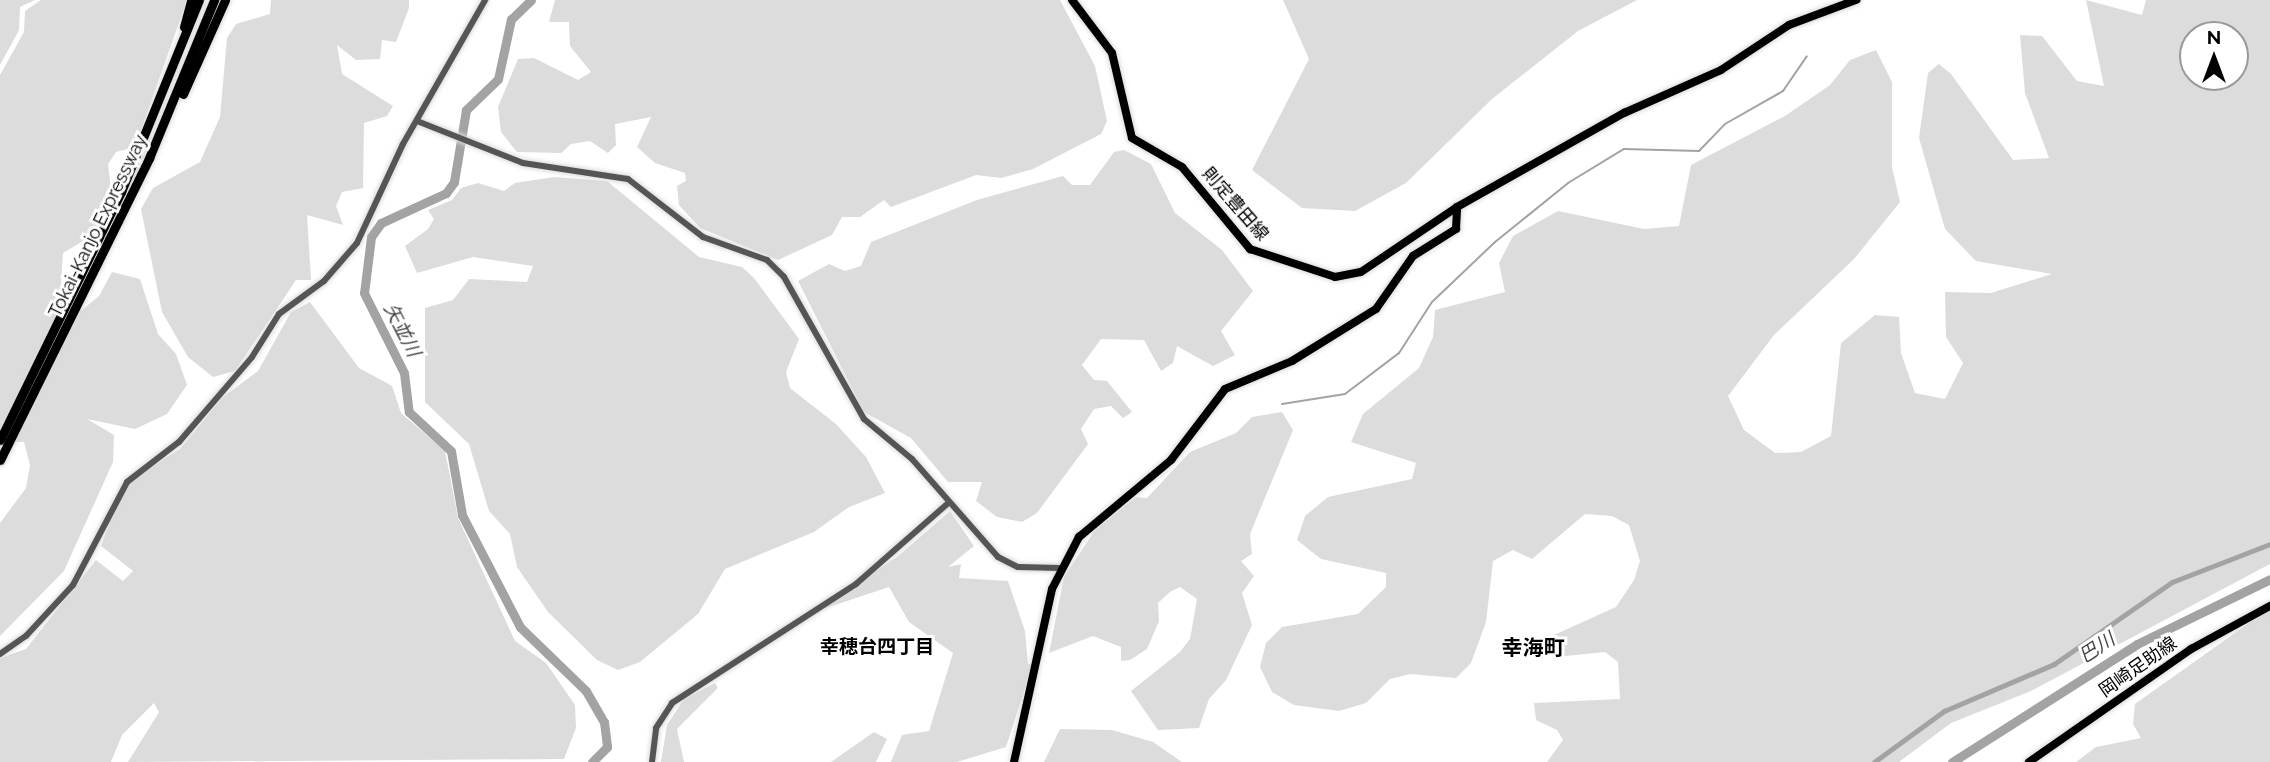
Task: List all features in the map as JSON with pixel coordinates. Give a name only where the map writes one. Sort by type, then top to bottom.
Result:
[{"type":"highway","points":[[164,89],[191,0]]},
{"type":"highway","name":"Tokai-Kanjo Expressway","points":[[0,460],[76,296],[199,0]]},
{"type":"highway","name":"Tokai-Kanjo Expressway","points":[[0,439],[149,158],[214,0]]},
{"type":"highway","points":[[149,158],[225,0]]},
{"type":"main road","name":"則定豊田線","points":[[1072,0],[1112,53],[1132,138],[1182,167],[1262,256],[1346,276],[1457,207],[1624,113],[1721,70],[1801,18],[1856,0]]},
{"type":"main road","points":[[1014,762],[1060,568],[1089,526],[1177,454],[1225,389],[1292,361],[1376,309],[1412,256],[1456,229],[1457,207]]},
{"type":"main road","name":"岡崎足助線","points":[[2029,762],[2192,649],[2270,606]]},
{"type":"street","points":[[0,654],[26,636],[73,585],[127,482],[179,442],[252,357],[279,314],[324,281],[357,243],[417,121],[485,0]]},
{"type":"street","points":[[417,121],[523,163],[628,179],[703,237],[774,266],[856,411],[912,460],[947,504],[1005,562],[1060,568]]},
{"type":"street","points":[[652,762],[656,728],[673,703],[856,584],[947,504]]},
{"type":"shaded area","points":[[0,0],[35,0],[20,7],[19,30],[0,65]]},
{"type":"shaded area","points":[[41,0],[187,0],[135,147],[116,152],[108,164],[112,197],[95,234],[63,253],[60,298],[82,310],[99,296],[112,272],[140,279],[158,334],[176,354],[187,385],[167,414],[135,429],[87,419],[114,435],[113,462],[64,571],[0,636],[0,523],[26,488],[30,465],[24,442],[0,442],[0,75],[24,32],[25,11]]},
{"type":"shaded area","points":[[271,0],[409,0],[409,8],[396,42],[382,40],[380,59],[356,60],[337,45],[342,74],[393,106],[387,116],[364,123],[363,188],[342,192],[336,206],[343,225],[307,215],[311,280],[296,280],[235,371],[213,377],[188,357],[162,312],[141,209],[153,188],[200,162],[220,117],[227,38],[236,24],[270,14]]},
{"type":"shaded area","points":[[555,0],[1060,0],[1095,66],[1107,121],[1101,134],[1033,169],[1001,178],[976,175],[891,207],[884,200],[860,217],[842,217],[832,235],[778,260],[700,228],[679,205],[677,186],[686,181],[685,173],[655,163],[637,147],[651,117],[615,124],[616,145],[608,153],[590,141],[571,144],[561,153],[517,152],[501,132],[498,107],[518,59],[534,58],[578,80],[591,72],[570,46],[569,22],[549,22]]},
{"type":"shaded area","points":[[1283,0],[1637,0],[1578,31],[1492,99],[1406,183],[1355,211],[1302,208],[1252,170],[1309,59]]},
{"type":"shaded area","points":[[2086,0],[2142,15],[2146,0],[2270,0],[2270,564],[2031,691],[1951,723],[1899,762],[1547,762],[1563,740],[1557,730],[1536,720],[1534,703],[1620,699],[1618,662],[1605,652],[1566,656],[1538,651],[1534,644],[1616,607],[1634,580],[1640,561],[1629,525],[1612,516],[1585,514],[1532,559],[1513,550],[1493,561],[1486,622],[1471,663],[1456,678],[1410,674],[1390,679],[1366,703],[1339,711],[1294,705],[1272,692],[1260,667],[1266,643],[1282,627],[1358,614],[1386,587],[1386,573],[1321,559],[1297,540],[1305,516],[1328,497],[1412,479],[1416,463],[1351,442],[1363,414],[1419,368],[1433,337],[1435,310],[1505,292],[1499,263],[1513,236],[1558,211],[1644,229],[1679,226],[1691,165],[1785,116],[1830,85],[1850,60],[1876,50],[1892,82],[1892,167],[1900,202],[1854,259],[1774,335],[1728,396],[1744,430],[1775,453],[1801,452],[1831,436],[1841,343],[1875,315],[1899,317],[1901,353],[1915,393],[1945,399],[1963,363],[1946,337],[1945,292],[1991,293],[2052,274],[1976,261],[1945,229],[1919,138],[1928,73],[1939,64],[1951,74],[2013,160],[2049,158],[2025,93],[2020,35],[2042,36],[2077,81],[2104,86]]},
{"type":"shaded area","points":[[1124,150],[1151,164],[1175,213],[1222,250],[1253,291],[1221,331],[1235,355],[1213,366],[1177,346],[1173,363],[1161,371],[1144,340],[1101,339],[1082,365],[1094,380],[1107,381],[1132,412],[1123,418],[1111,406],[1094,409],[1081,429],[1088,444],[1037,513],[1022,522],[997,517],[976,501],[982,482],[948,482],[911,438],[864,412],[798,281],[829,264],[845,271],[861,266],[871,242],[977,200],[1063,176],[1072,185],[1090,185],[1114,152]]},
{"type":"shaded area","points":[[554,177],[607,181],[699,257],[742,267],[754,278],[799,339],[786,372],[790,388],[836,424],[866,457],[885,493],[849,507],[814,532],[725,569],[698,614],[640,662],[618,670],[597,660],[548,612],[517,567],[510,534],[489,511],[469,444],[425,402],[425,308],[453,300],[469,279],[527,282],[533,266],[473,257],[417,273],[405,246],[428,229],[434,219],[428,210],[452,200],[461,188],[478,183],[504,191],[515,183]]},
{"type":"shaded area","points":[[310,302],[359,368],[392,386],[401,413],[445,451],[458,518],[515,641],[546,663],[575,705],[576,728],[564,759],[128,762],[159,712],[154,703],[122,735],[111,762],[0,762],[0,658],[26,649],[96,560],[123,581],[133,571],[101,546],[118,501],[134,478],[180,449],[223,397],[258,371],[291,312]]},
{"type":"shaded area","points":[[1282,412],[1293,430],[1250,534],[1252,554],[1241,561],[1254,576],[1242,593],[1252,625],[1226,680],[1209,699],[1199,728],[1158,730],[1131,691],[1180,652],[1190,639],[1197,599],[1180,587],[1170,592],[1158,603],[1159,621],[1147,649],[1130,660],[1121,661],[1121,647],[1093,636],[1049,653],[1064,577],[1095,530],[1136,497],[1147,498],[1190,452],[1236,433],[1252,417]]},
{"type":"shaded area","points":[[950,511],[974,546],[948,567],[961,564],[959,578],[1008,581],[1025,631],[1028,664],[1033,664],[1006,747],[957,762],[891,762],[902,735],[929,731],[953,653],[909,622],[889,587],[811,613],[897,557]]},
{"type":"shaded area","points":[[2270,608],[2270,762],[2076,762],[2096,747],[2141,738],[2133,724],[2135,704]]},
{"type":"shaded area","points":[[715,683],[718,688],[677,729],[684,762],[661,762],[667,725],[684,699]]},
{"type":"shaded area","points":[[1060,729],[1112,730],[1153,742],[1182,762],[1044,762]]},
{"type":"shaded area","points":[[874,732],[887,739],[876,762],[831,762]]},
{"type":"waterway","name":"矢並川","points":[[531,0],[511,19],[498,79],[466,110],[454,182],[446,193],[381,223],[371,237],[364,293],[404,373],[409,412],[451,451],[462,515],[520,627],[586,691],[604,722],[607,747],[592,762]]},
{"type":"waterway","points":[[1282,404],[1345,394],[1399,353],[1432,302],[1495,242],[1568,183],[1624,149],[1699,151],[1725,124],[1783,91],[1807,56]]},
{"type":"waterway","points":[[1874,762],[1944,711],[2054,664],[2172,582],[2270,544]]},
{"type":"waterway","name":"巴川","points":[[1952,762],[2137,644],[2270,579]]},
{"type":"district","name":"幸穂台四丁目","points":[[877,647]]},
{"type":"district","name":"幸海町","points":[[1533,648]]}]
